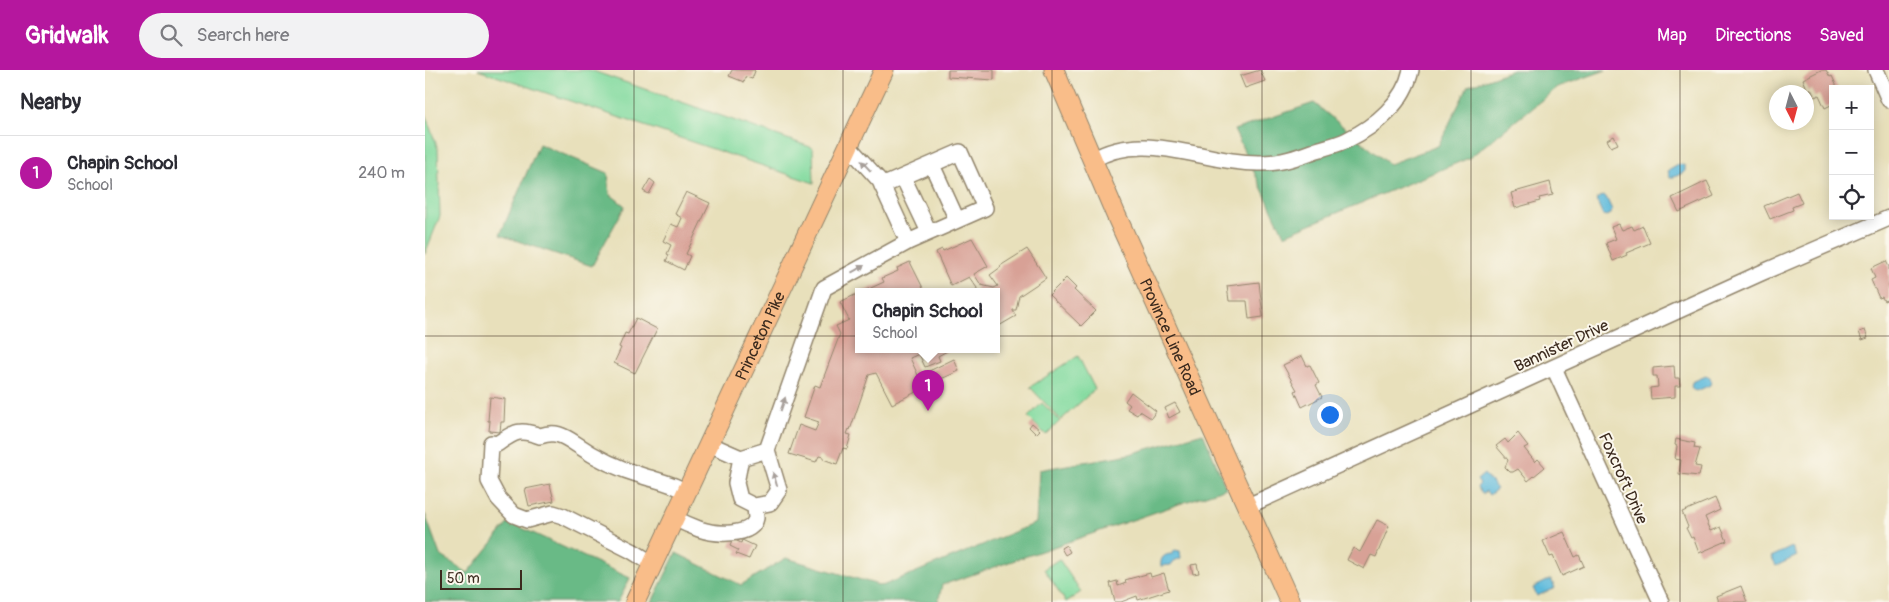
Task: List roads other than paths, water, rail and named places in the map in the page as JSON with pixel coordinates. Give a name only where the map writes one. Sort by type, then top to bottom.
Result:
[{"type":"main road","name":"Princeton Pike","points":[[635,602],[885,70]]},
{"type":"main road","name":"Province Line Road","points":[[1054,70],[1290,602]]},
{"type":"street","points":[[1093,160],[1129,147],[1151,146],[1201,156],[1247,162],[1269,163],[1291,159],[1346,140],[1376,122],[1400,98],[1411,70]]},
{"type":"street","points":[[1875,70],[1889,100]]},
{"type":"street","points":[[849,147],[880,181],[908,242]]},
{"type":"street","points":[[741,458],[736,483],[740,499],[755,506],[770,504],[779,490],[767,450],[824,288],[908,242],[985,208],[960,152],[882,186]]},
{"type":"street","points":[[932,165],[957,220]]},
{"type":"street","points":[[903,177],[929,232]]},
{"type":"street","name":"Bannister Drive","points":[[1248,506],[1889,218]]},
{"type":"street","name":"Foxcroft Drive","points":[[1554,368],[1661,602]]},
{"type":"street","points":[[653,564],[632,551],[563,516],[553,513],[527,520],[514,515],[498,498],[489,481],[491,443],[497,444],[513,432],[525,430],[540,436],[558,433],[598,458],[641,475],[673,484],[687,492]]},
{"type":"street","points":[[709,444],[741,458],[767,450]]},
{"type":"street","points":[[674,518],[701,530],[728,534],[743,531],[753,524],[756,518],[755,506]]},
{"type":"water","points":[[1680,164],[1685,166],[1685,172],[1670,177],[1668,171]]},
{"type":"water","points":[[1606,197],[1612,210],[1611,214],[1607,216],[1603,215],[1597,202],[1598,198]]},
{"type":"water","points":[[1706,376],[1710,377],[1710,385],[1697,391],[1693,390],[1692,382]]},
{"type":"water","points":[[1484,474],[1497,489],[1489,495],[1486,491],[1482,494],[1477,487],[1480,484],[1477,480]]},
{"type":"water","points":[[1792,547],[1797,556],[1776,566],[1771,557]]},
{"type":"water","points":[[1175,550],[1180,551],[1181,558],[1174,561],[1171,565],[1161,566],[1163,557],[1172,554]]},
{"type":"water","points":[[1551,579],[1555,588],[1537,596],[1533,588]]},
{"type":"place","name":"Chapin School","points":[[928,411]]}]
